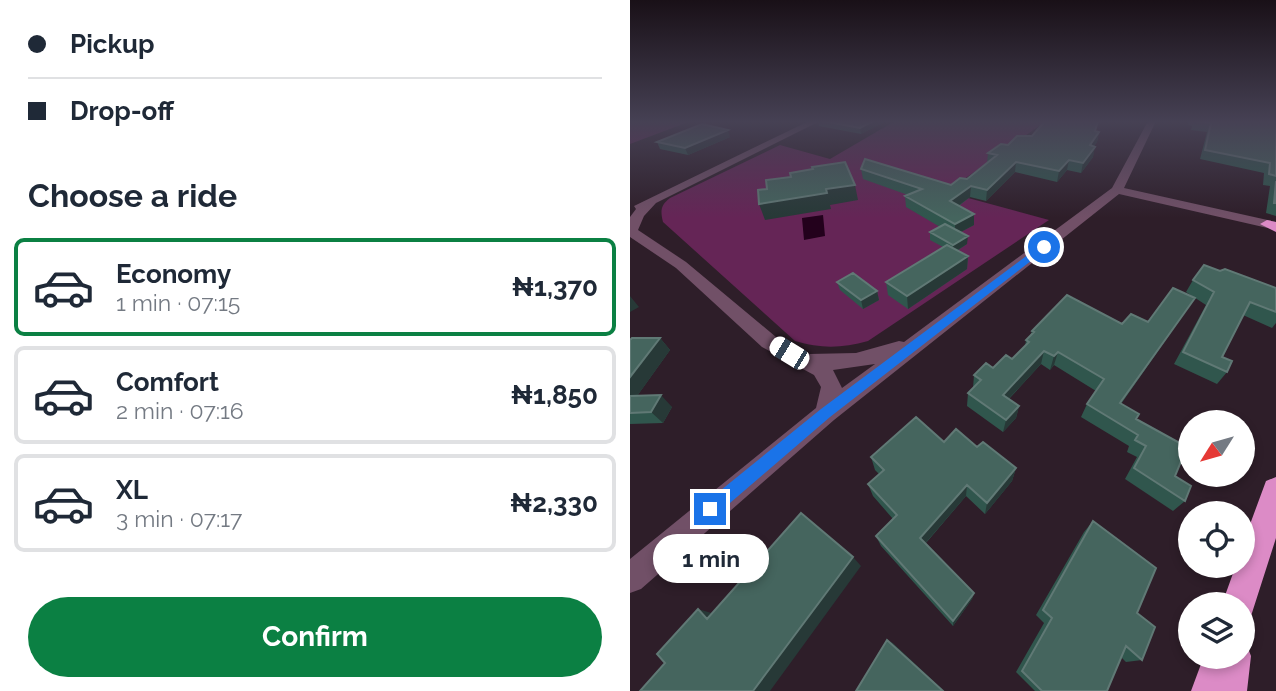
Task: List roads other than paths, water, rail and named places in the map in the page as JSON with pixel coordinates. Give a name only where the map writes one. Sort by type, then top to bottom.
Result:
[{"type":"highway","points":[[1243,592],[1276,492]]},
{"type":"highway","points":[[1210,691],[1218,669]]},
{"type":"highway","points":[[1228,691],[1231,669]]},
{"type":"street","points":[[636,204],[741,153]]},
{"type":"street","points":[[636,204],[746,153]]},
{"type":"street","points":[[630,578],[826,413],[1117,190],[1136,153]]},
{"type":"street","points":[[1117,190],[1273,226]]},
{"type":"street","points":[[636,204],[638,214],[630,231],[681,265],[769,342],[821,369],[832,386],[826,413]]},
{"type":"street","points":[[806,360],[837,364],[859,361],[923,338]]}]
